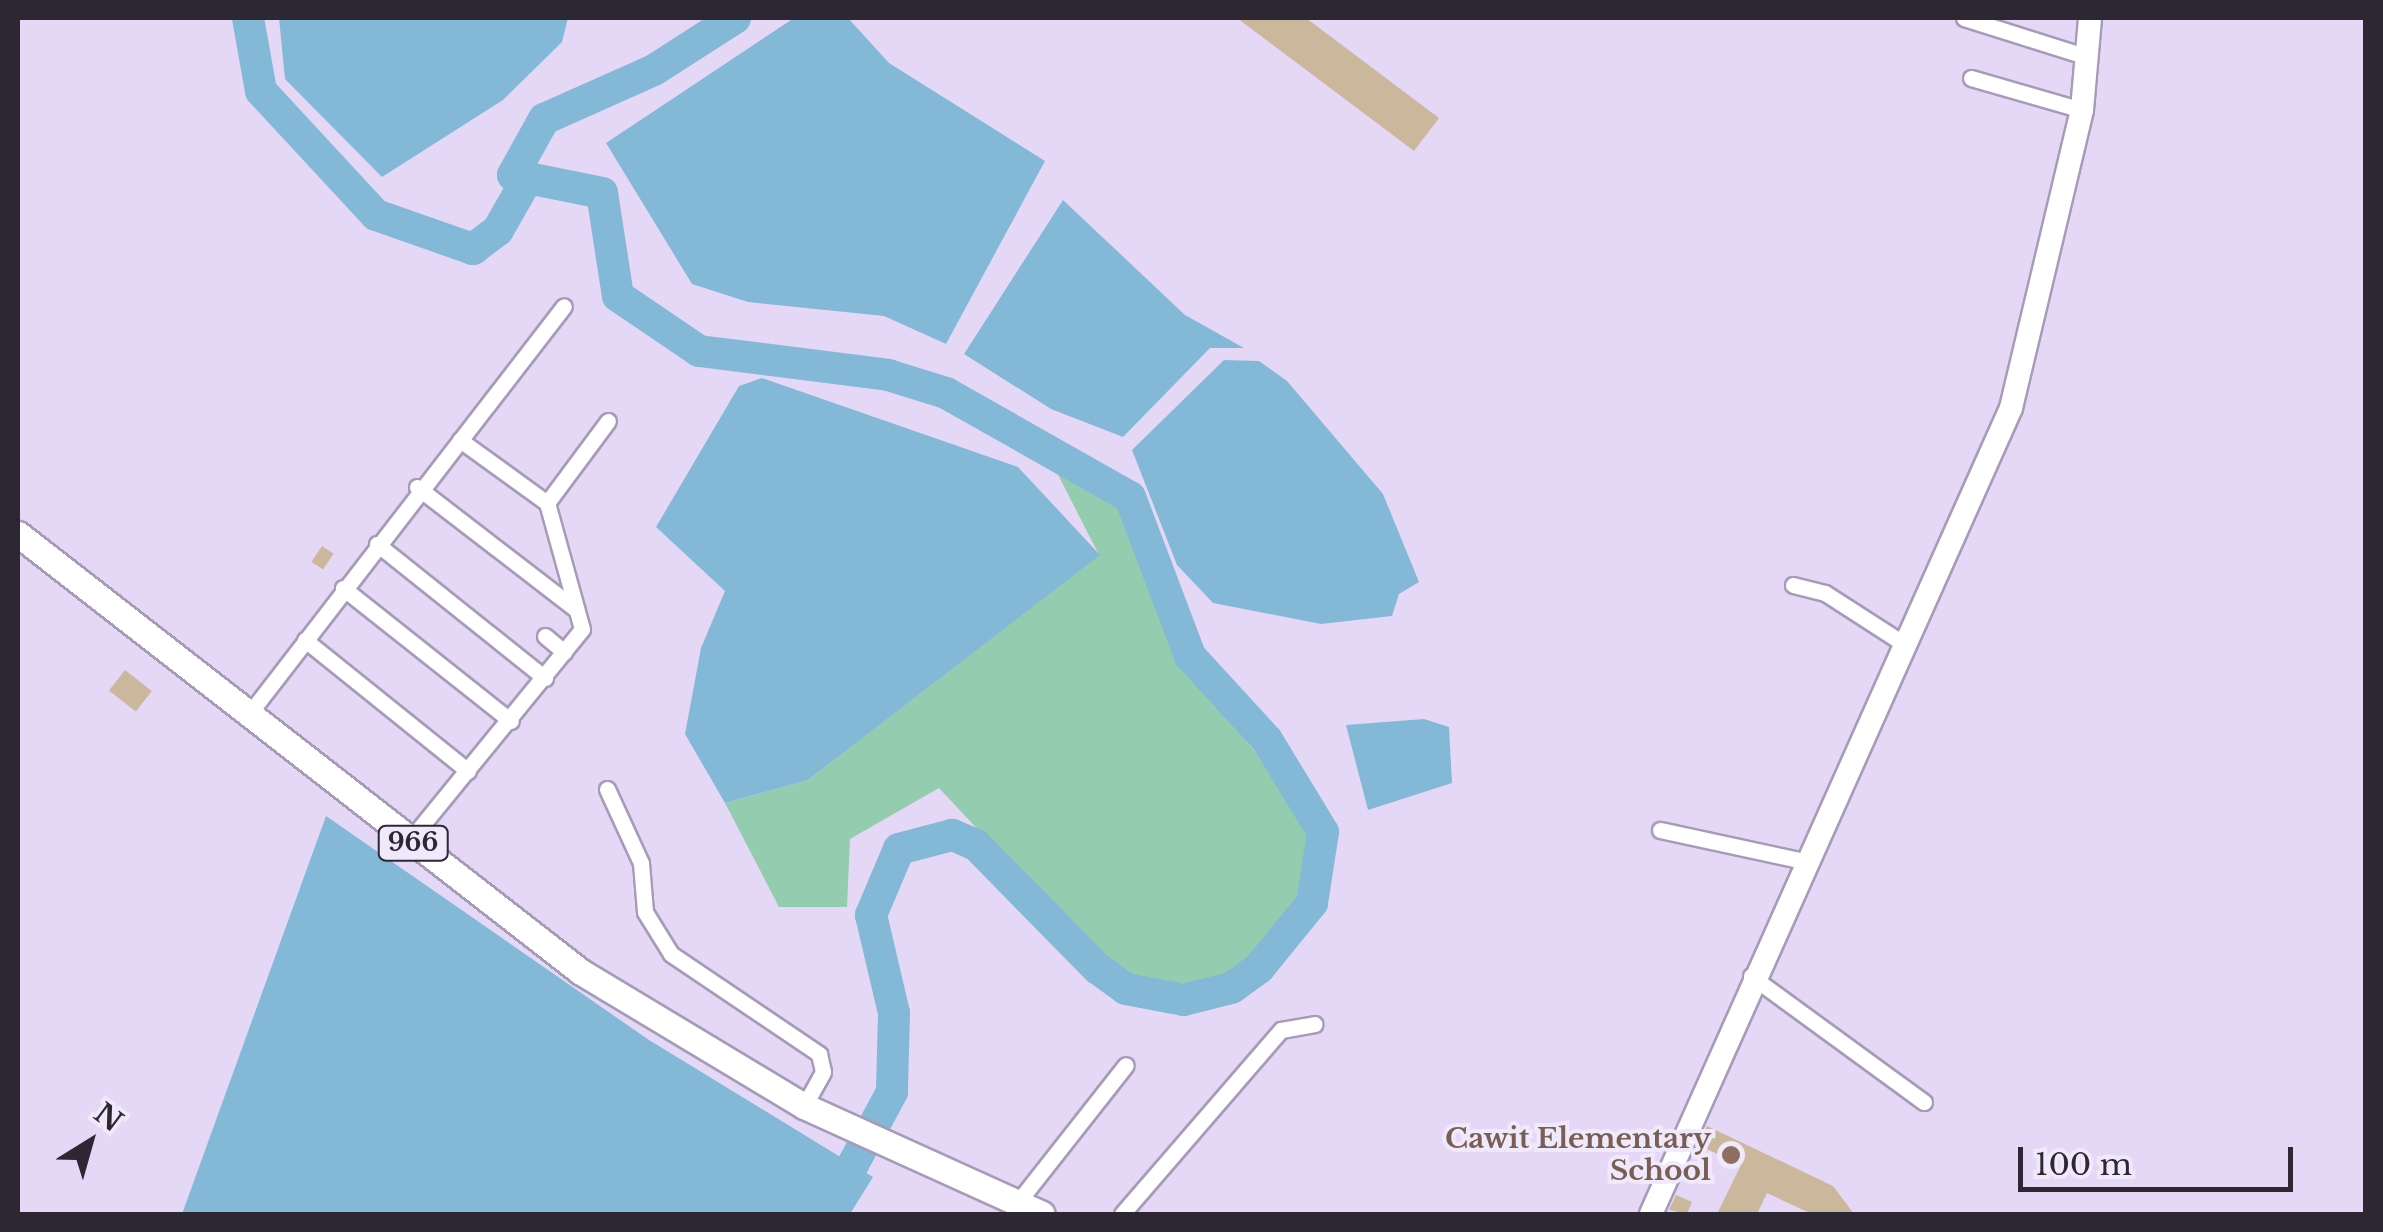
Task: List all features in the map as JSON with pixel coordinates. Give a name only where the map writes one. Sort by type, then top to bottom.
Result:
[{"type":"main road","name":"966","points":[[18,534],[580,972],[804,1106],[1042,1214]]},
{"type":"street","points":[[1964,18],[2088,57]]},
{"type":"street","points":[[1651,1214],[1751,976],[2010,408],[2082,110],[2090,18]]},
{"type":"street","points":[[1970,78],[2082,110]]},
{"type":"street","points":[[249,714],[417,488],[460,440],[564,306]]},
{"type":"street","points":[[547,503],[608,421]]},
{"type":"street","points":[[410,840],[511,721],[582,628],[547,503],[460,440]]},
{"type":"street","points":[[417,488],[574,608]]},
{"type":"street","points":[[378,544],[545,678]]},
{"type":"street","points":[[1793,585],[1826,593],[1904,644]]},
{"type":"street","points":[[343,588],[511,721]]},
{"type":"street","points":[[545,636],[564,652]]},
{"type":"street","points":[[305,640],[468,771]]},
{"type":"street","points":[[607,789],[641,863],[645,912],[670,954],[819,1054],[823,1072],[804,1106]]},
{"type":"street","points":[[1660,830],[1803,860]]},
{"type":"street","points":[[1751,976],[1924,1102]]},
{"type":"street","points":[[1122,1214],[1281,1030],[1314,1024]]},
{"type":"street","points":[[1018,1202],[1126,1064]]},
{"type":"green space","points":[[1049,457],[1104,484],[1129,520],[1177,656],[1271,771],[1314,844],[1290,917],[1221,983],[1146,984],[1083,942],[939,788],[850,839],[847,907],[779,907],[725,803],[808,780],[1099,555]]},
{"type":"water","points":[[279,18],[568,18],[562,42],[503,100],[382,177],[285,79]]},
{"type":"water","points":[[794,18],[848,18],[889,63],[1045,161],[946,344],[884,316],[748,302],[692,284],[606,143]]},
{"type":"water","points":[[1063,200],[1185,315],[1244,348],[1210,348],[1123,437],[1051,409],[964,354]]},
{"type":"water","points":[[1224,360],[1259,361],[1287,381],[1383,494],[1419,582],[1399,594],[1392,616],[1321,624],[1213,603],[1177,565],[1132,450]]},
{"type":"water","points":[[762,378],[1018,467],[1100,555],[808,780],[725,803],[685,734],[701,648],[725,591],[656,527],[739,386]]},
{"type":"water","points":[[1424,719],[1449,727],[1452,783],[1368,810],[1346,725]]},
{"type":"water","points":[[326,816],[649,1040],[873,1177],[850,1214],[182,1214]]},
{"type":"building","points":[[1237,18],[1306,18],[1439,118],[1414,151]]},
{"type":"building","points":[[322,546],[334,554],[323,570],[311,562]]},
{"type":"building","points":[[125,670],[152,691],[136,711],[109,690]]},
{"type":"building","points":[[1707,1126],[1833,1186],[1854,1214],[1812,1214],[1767,1193],[1757,1214],[1717,1214],[1741,1165],[1698,1145]]},
{"type":"building","points":[[1676,1195],[1692,1202],[1687,1214],[1669,1210]]},
{"type":"waterway","points":[[248,18],[261,91],[376,215],[473,249],[498,230],[526,181]]},
{"type":"waterway","points":[[735,18],[654,70],[544,119],[513,175],[602,193],[618,296],[699,351],[888,375],[946,393],[1130,497],[1190,656],[1267,740],[1323,832],[1312,903],[1259,968],[1231,988],[1184,1000],[1126,989],[1098,969],[976,845],[952,835],[899,849],[871,915],[894,1013],[892,1092],[851,1168]]},
{"type":"place","name":"Cawit Elementary School","points":[[1731,1155]]}]
